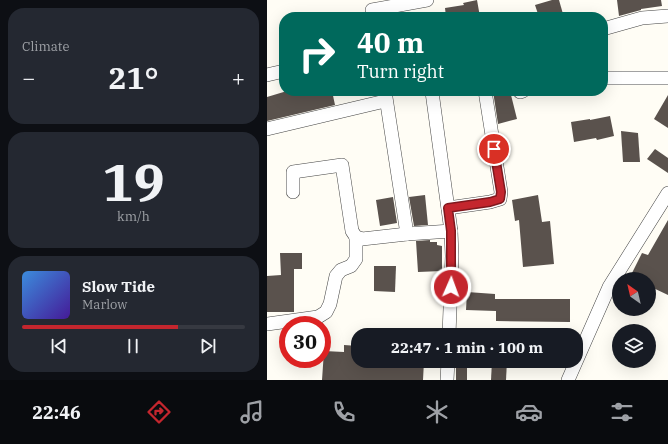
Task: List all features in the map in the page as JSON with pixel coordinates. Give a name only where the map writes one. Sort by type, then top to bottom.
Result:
[{"type":"street","points":[[371,9],[427,0]]},
{"type":"street","points":[[608,27],[642,18],[668,16]]},
{"type":"street","points":[[267,75],[279,72]]},
{"type":"street","points":[[608,78],[668,78]]},
{"type":"street","points":[[267,129],[385,96],[407,234]]},
{"type":"street","points":[[433,96],[451,231],[452,256],[449,328]]},
{"type":"street","points":[[448,208],[490,202],[500,199],[501,192],[486,96]]},
{"type":"street","points":[[267,324],[318,317],[326,312],[331,304],[335,276],[341,270],[351,266],[356,260],[356,237],[352,231],[342,165],[293,172],[293,192]]},
{"type":"street","points":[[569,380],[609,287],[668,193]]},
{"type":"street","points":[[356,237],[362,239],[451,231]]},
{"type":"street","points":[[447,380],[448,368]]},
{"type":"building","points":[[477,0],[479,12],[445,12],[445,8],[464,5],[463,3]]},
{"type":"building","points":[[552,0],[559,0],[562,12],[537,12],[535,5]]},
{"type":"building","points":[[617,0],[661,0],[662,6],[641,9],[619,16]]},
{"type":"building","points":[[279,93],[279,96],[333,96],[335,105],[267,121],[267,97]]},
{"type":"building","points":[[668,95],[668,128],[654,119]]},
{"type":"building","points":[[494,96],[511,96],[517,119],[498,124]]},
{"type":"building","points":[[610,116],[614,136],[597,140],[596,138],[574,142],[571,122]]},
{"type":"building","points":[[621,131],[638,133],[640,162],[623,162]]},
{"type":"building","points":[[655,149],[668,158],[668,173],[647,159]]},
{"type":"building","points":[[425,195],[428,225],[414,226],[409,197]]},
{"type":"building","points":[[538,195],[542,222],[550,221],[554,264],[523,267],[519,220],[515,221],[512,200]]},
{"type":"building","points":[[393,197],[397,223],[380,226],[376,200]]},
{"type":"building","points":[[668,220],[668,295],[656,289],[656,272],[632,272],[642,253],[648,255]]},
{"type":"building","points":[[430,240],[430,242],[437,242],[437,245],[442,246],[442,271],[418,272],[416,241]]},
{"type":"building","points":[[280,253],[302,253],[302,269],[294,269],[294,312],[267,312],[267,276],[281,275]]},
{"type":"building","points":[[374,266],[396,266],[395,292],[374,291]]},
{"type":"building","points":[[467,292],[495,294],[495,299],[570,299],[570,322],[496,321],[496,311],[466,310]]},
{"type":"building","points":[[344,345],[351,346],[351,368],[424,368],[423,380],[322,380],[323,368],[331,368],[331,351],[344,352]]},
{"type":"building","points":[[456,368],[467,368],[467,380],[456,380]]},
{"type":"building","points":[[492,368],[507,368],[506,380],[491,380]]},
{"type":"route","points":[[451,287],[452,256],[448,208],[490,202],[500,199],[501,192],[494,149]]}]
